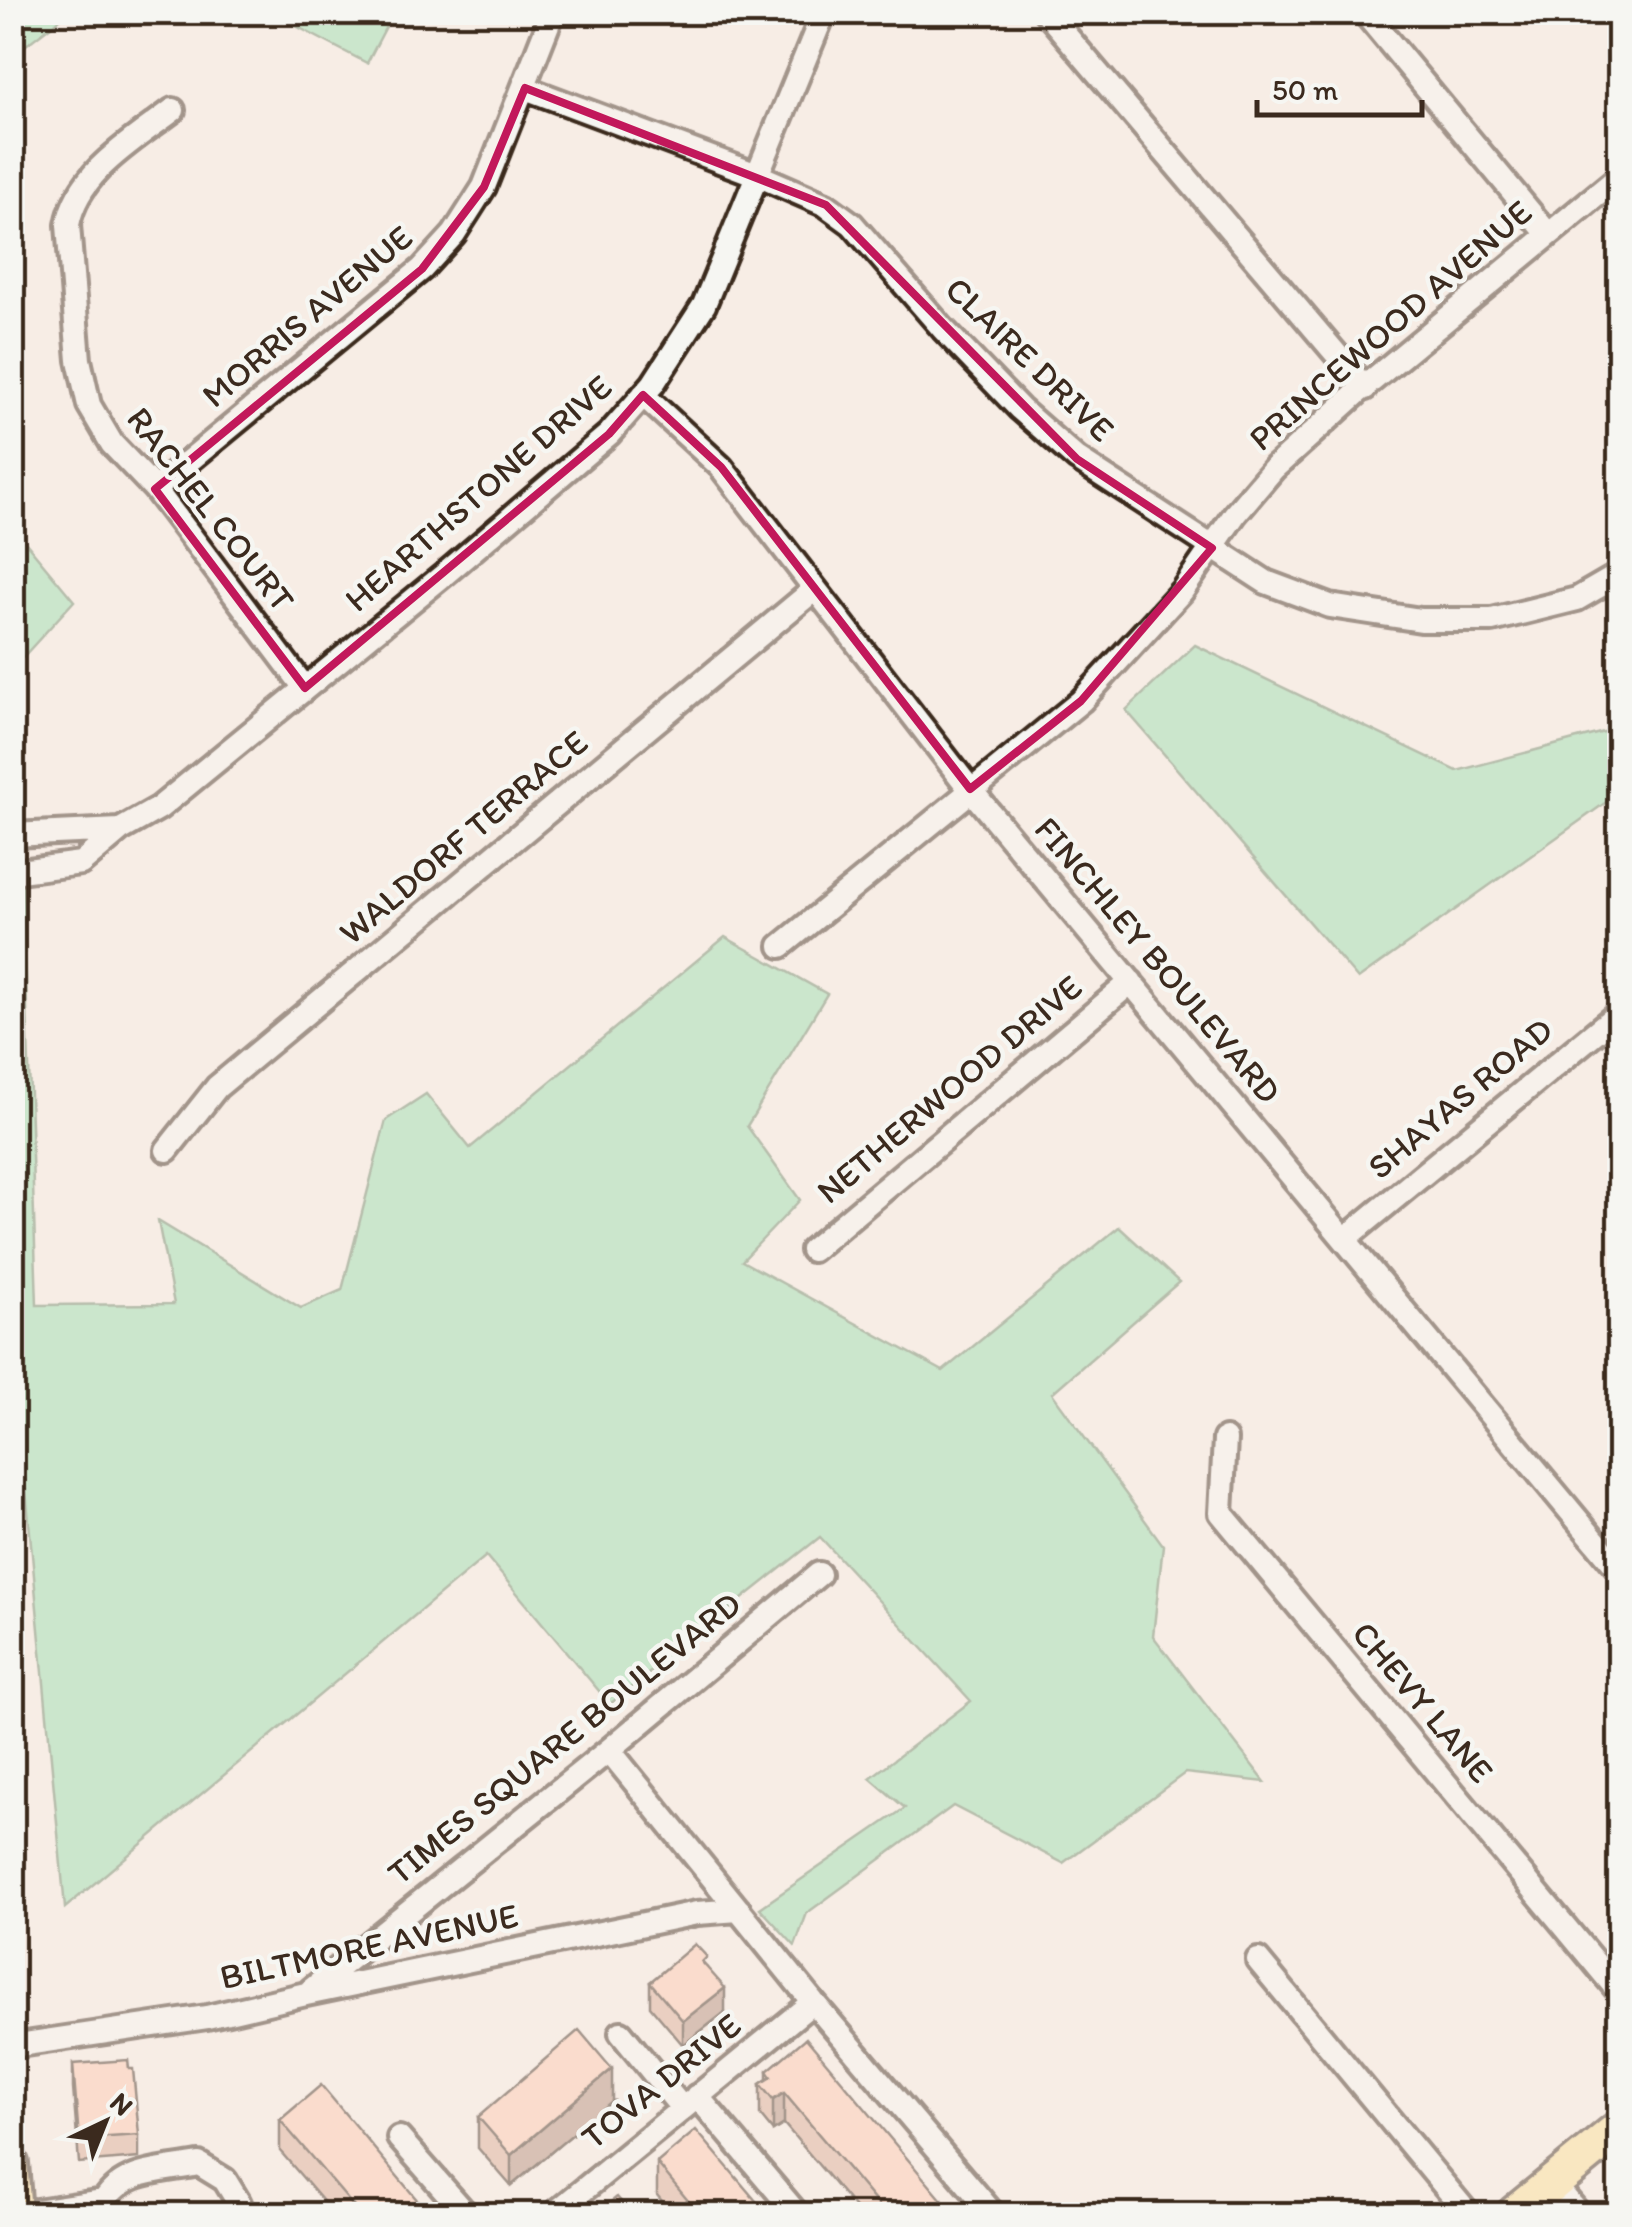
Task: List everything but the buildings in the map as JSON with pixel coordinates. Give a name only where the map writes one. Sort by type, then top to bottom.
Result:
[{"type":"highway","points":[[1515,2214],[1620,2128]]},
{"type":"main road","points":[[12,2163],[16,2214]]},
{"type":"street","name":"MORRIS AVENUE","points":[[155,489],[422,269],[454,234],[484,187],[552,12]]},
{"type":"street","name":"HEARTHSTONE DRIVE","points":[[12,872],[81,863],[120,830],[160,808],[609,434],[643,395],[704,305],[824,12]]},
{"type":"street","points":[[1046,12],[1365,388]]},
{"type":"street","points":[[1364,12],[1548,234]]},
{"type":"street","name":"CLAIRE DRIVE","points":[[525,88],[826,205],[852,224],[942,328],[1020,409],[1063,447],[1266,582],[1330,606],[1422,620],[1492,620],[1577,598],[1620,574]]},
{"type":"street","name":"RACHEL COURT","points":[[173,110],[111,158],[72,204],[68,224],[79,360],[89,406],[112,444],[155,489],[306,688]]},
{"type":"street","name":"PRINCEWOOD AVENUE","points":[[781,946],[1081,701],[1182,592],[1274,468],[1620,176]]},
{"type":"street","name":"FINCHLEY BOULEVARD","points":[[643,395],[721,468],[970,790],[1620,1572]]},
{"type":"street","name":"WALDORF TERRACE","points":[[167,1150],[217,1087],[815,589]]},
{"type":"street","name":"HEARTHSTONE DRIVE","points":[[12,835],[120,830]]},
{"type":"street","name":"NETHERWOOD DRIVE","points":[[812,1250],[1131,982]]},
{"type":"street","name":"SHAYAS ROAD","points":[[1346,1238],[1620,1012]]},
{"type":"street","name":"CHEVY LANE","points":[[1226,1439],[1221,1513],[1620,1993]]},
{"type":"street","name":"TIMES SQUARE BOULEVARD","points":[[306,1994],[609,1750],[819,1574]]},
{"type":"street","points":[[609,1750],[813,2002],[993,2214]]},
{"type":"street","name":"BILTMORE AVENUE","points":[[12,2046],[208,2017],[698,1913],[739,1910]]},
{"type":"street","points":[[1258,1960],[1468,2214]]},
{"type":"street","name":"TOVA DRIVE","points":[[554,2214],[813,2002]]},
{"type":"street","points":[[621,2033],[797,2214]]},
{"type":"street","points":[[399,2138],[466,2214]]},
{"type":"street","points":[[16,2214],[111,2208],[114,2184],[130,2176],[198,2164],[225,2180],[239,2203],[237,2214]]},
{"type":"street","points":[[1552,2183],[1579,2214]]},
{"type":"highlighted area","points":[[525,88],[826,205],[1077,459],[1212,548],[1081,701],[970,789],[721,467],[643,395],[609,434],[305,688],[155,489],[422,269],[484,187]]},
{"type":"green space","points":[[18,12],[68,13],[13,55],[13,17]]},
{"type":"green space","points":[[393,12],[367,63],[271,13]]},
{"type":"green space","points":[[12,526],[74,601],[13,668],[12,668]]},
{"type":"green space","points":[[1195,645],[1457,771],[1619,728],[1619,793],[1358,979],[1126,710]]},
{"type":"green space","points":[[12,856],[22,856],[37,1305],[174,1304],[158,1221],[301,1308],[342,1290],[386,1120],[426,1094],[470,1148],[725,937],[827,994],[747,1126],[800,1200],[742,1261],[943,1371],[1119,1227],[1179,1282],[1052,1393],[1163,1545],[1153,1636],[1265,1782],[1185,1773],[1063,1863],[953,1806],[807,1913],[795,1946],[760,1908],[905,1808],[870,1778],[971,1701],[820,1537],[610,1704],[486,1556],[65,1908],[13,1351]]}]
